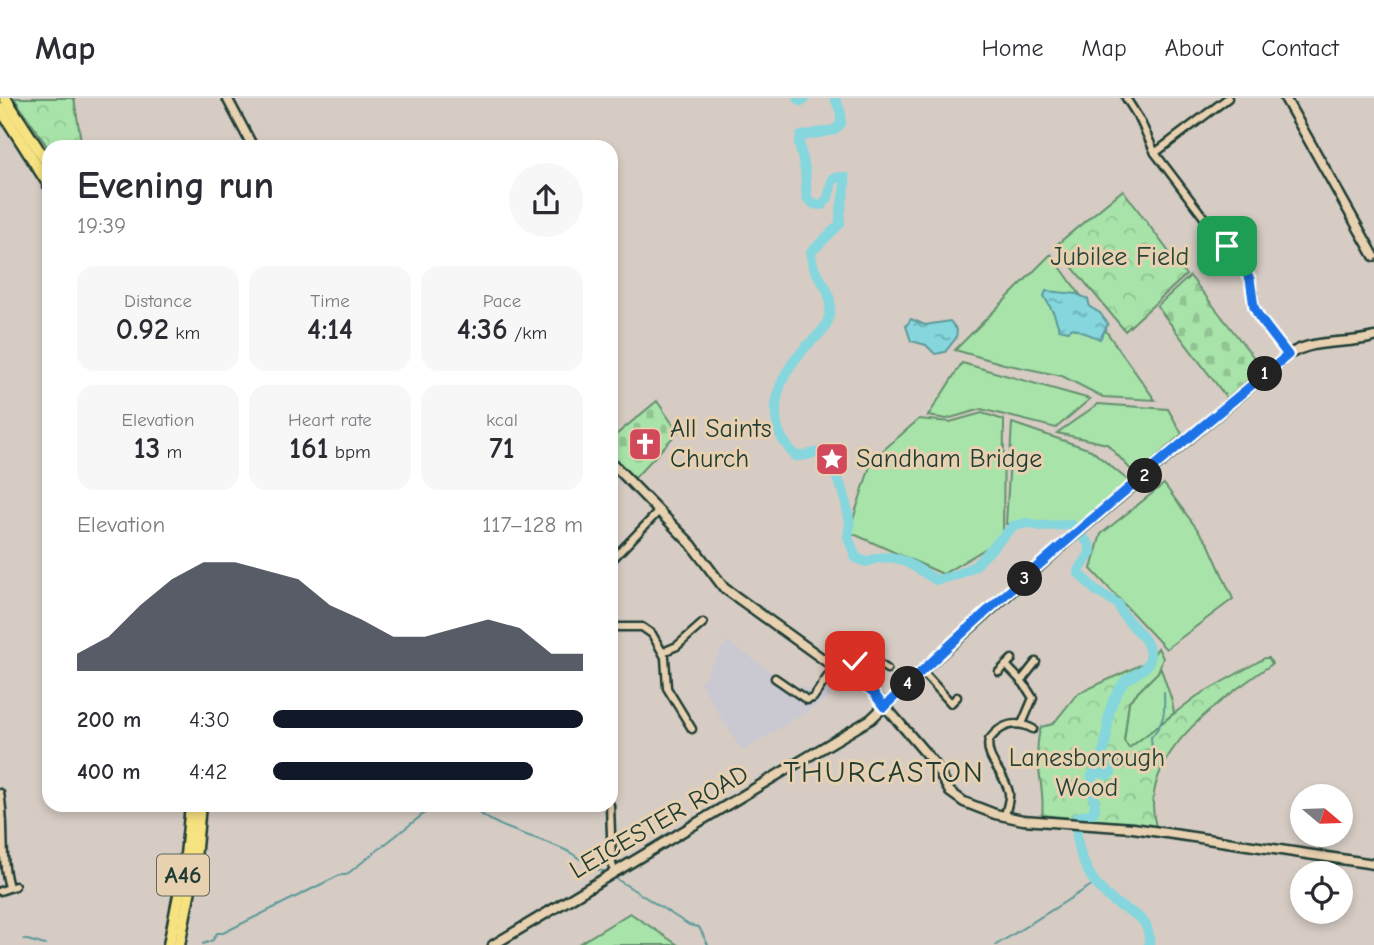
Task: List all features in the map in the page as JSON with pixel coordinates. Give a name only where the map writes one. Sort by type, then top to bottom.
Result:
[{"type":"highway","points":[[5,98],[42,155]]},
{"type":"highway","points":[[0,108],[42,174]]},
{"type":"highway","name":"A46","points":[[169,945],[185,865],[190,812]]},
{"type":"highway","name":"A46","points":[[179,945],[191,888],[199,812]]},
{"type":"street","points":[[227,98],[249,140]]},
{"type":"street","points":[[1126,98],[1156,153],[1246,273],[1252,286],[1256,312],[1288,355]]},
{"type":"street","points":[[1156,153],[1228,98]]},
{"type":"street","points":[[1285,98],[1374,256]]},
{"type":"street","name":"LEICESTER ROAD","points":[[493,945],[872,719],[1071,538],[1288,355],[1321,342],[1374,337]]},
{"type":"street","points":[[618,469],[691,544],[724,587],[873,692],[934,763],[952,793],[976,807],[1023,820],[1164,832],[1374,864]]},
{"type":"street","points":[[618,554],[658,512]]},
{"type":"street","points":[[691,622],[697,628]]},
{"type":"street","points":[[663,652],[677,646],[703,623]]},
{"type":"street","points":[[618,627],[646,629],[663,652],[667,688],[692,730]]},
{"type":"street","points":[[847,674],[855,661],[862,657],[870,658],[887,669]]},
{"type":"street","points":[[999,672],[1012,659]]},
{"type":"street","points":[[1021,681],[1036,662]]},
{"type":"street","points":[[1006,665],[1033,698],[1022,724]]},
{"type":"street","points":[[775,678],[807,700],[813,698],[834,667]]},
{"type":"street","points":[[922,671],[951,702]]},
{"type":"street","points":[[945,709],[957,696]]},
{"type":"street","points":[[1005,816],[1010,796],[989,754],[989,740],[1005,726],[1022,724],[1033,729]]},
{"type":"street","points":[[0,793],[3,818],[2,873],[12,887],[0,891]]},
{"type":"street","points":[[610,812],[611,864],[614,872]]},
{"type":"shaded area","points":[[727,641],[798,691],[802,685],[813,694],[829,669],[842,677],[829,698],[742,751],[700,683]]},
{"type":"green space","points":[[14,98],[74,98],[81,140],[43,140]]},
{"type":"green space","name":"Jubilee Field","points":[[1123,190],[1186,275],[1125,331],[1055,246]]},
{"type":"green space","points":[[1051,254],[1155,400],[1103,397],[1062,376],[955,350]]},
{"type":"green space","points":[[1190,276],[1262,368],[1227,398],[1157,306]]},
{"type":"green space","points":[[962,363],[1090,399],[1056,428],[981,409],[947,419],[928,416]]},
{"type":"green space","points":[[657,401],[678,432],[632,481],[618,465],[618,433]]},
{"type":"green space","points":[[1098,404],[1168,409],[1182,434],[1136,475],[1107,444],[1057,433]]},
{"type":"green space","points":[[982,413],[1004,420],[1003,538],[943,574],[849,532],[872,460],[919,419],[950,422]]},
{"type":"green space","points":[[1012,423],[1091,450],[1130,482],[1080,525],[1042,522],[1006,524]]},
{"type":"green space","points":[[1164,484],[1209,545],[1233,599],[1166,649],[1091,569],[1101,534]]},
{"type":"green space","name":"Lanesborough Wood","points":[[1158,648],[1163,658],[1158,672],[1129,701],[1124,741],[1129,748],[1197,696],[1265,658],[1269,658],[1272,664],[1208,712],[1170,753],[1159,776],[1153,801],[1156,827],[1042,815],[1038,761],[1041,727],[1053,724],[1077,694],[1149,661]]},
{"type":"green space","points":[[1160,666],[1174,713],[1130,749],[1124,741],[1129,701],[1158,672]]},
{"type":"green space","points":[[630,913],[678,945],[577,945]]},
{"type":"water","points":[[1046,291],[1077,294],[1088,299],[1090,307],[1100,313],[1108,324],[1100,339],[1073,328],[1068,331],[1059,329],[1044,296]]},
{"type":"water","points":[[911,319],[925,325],[950,321],[957,330],[956,338],[945,352],[935,354],[926,345],[911,341],[906,326]]},
{"type":"waterway","points":[[798,98],[801,101],[805,98]]},
{"type":"waterway","points":[[835,98],[841,113],[841,123],[835,130],[801,136],[799,144],[805,169],[807,198],[814,204],[822,205],[828,198],[833,178],[845,177],[840,224],[811,252],[812,262],[829,296],[829,317],[822,331],[796,358],[780,386],[776,407],[779,432],[795,456],[832,452],[830,464],[844,493],[850,524],[848,537],[856,558],[866,562],[877,558],[895,558],[911,564],[936,580],[957,575],[975,566],[1013,526],[1028,523],[1040,526],[1072,525],[1089,544],[1091,552],[1078,572],[1095,590],[1118,604],[1125,617],[1145,640],[1150,659],[1142,670],[1125,681],[1112,702],[1106,743],[1100,761],[1111,766],[1111,772],[1108,775],[1096,772],[1092,775],[1095,809],[1093,813],[1077,817],[1076,829],[1080,853],[1090,875],[1114,902],[1144,922],[1149,945]]},
{"type":"waterway","points":[[1111,769],[1121,760],[1152,749],[1151,737],[1163,716],[1164,692]]},
{"type":"waterway","points":[[203,944],[213,940],[217,933],[223,933],[340,875],[346,875],[426,812]]},
{"type":"waterway","points":[[479,812],[506,827],[571,853],[605,872]]},
{"type":"waterway","points":[[615,878],[689,925],[699,927],[708,945]]},
{"type":"waterway","points":[[996,945],[1095,883]]},
{"type":"waterway","points":[[24,939],[45,945]]},
{"type":"place","name":"All Saints Church","points":[[645,444]]},
{"type":"place","name":"Sandham Bridge","points":[[832,459]]},
{"type":"district","name":"THURCASTON","points":[[884,772]]},
{"type":"route","points":[[855,661],[847,674],[873,692],[884,707],[1071,538],[1288,355],[1259,317],[1254,307],[1250,279],[1227,246]]}]
